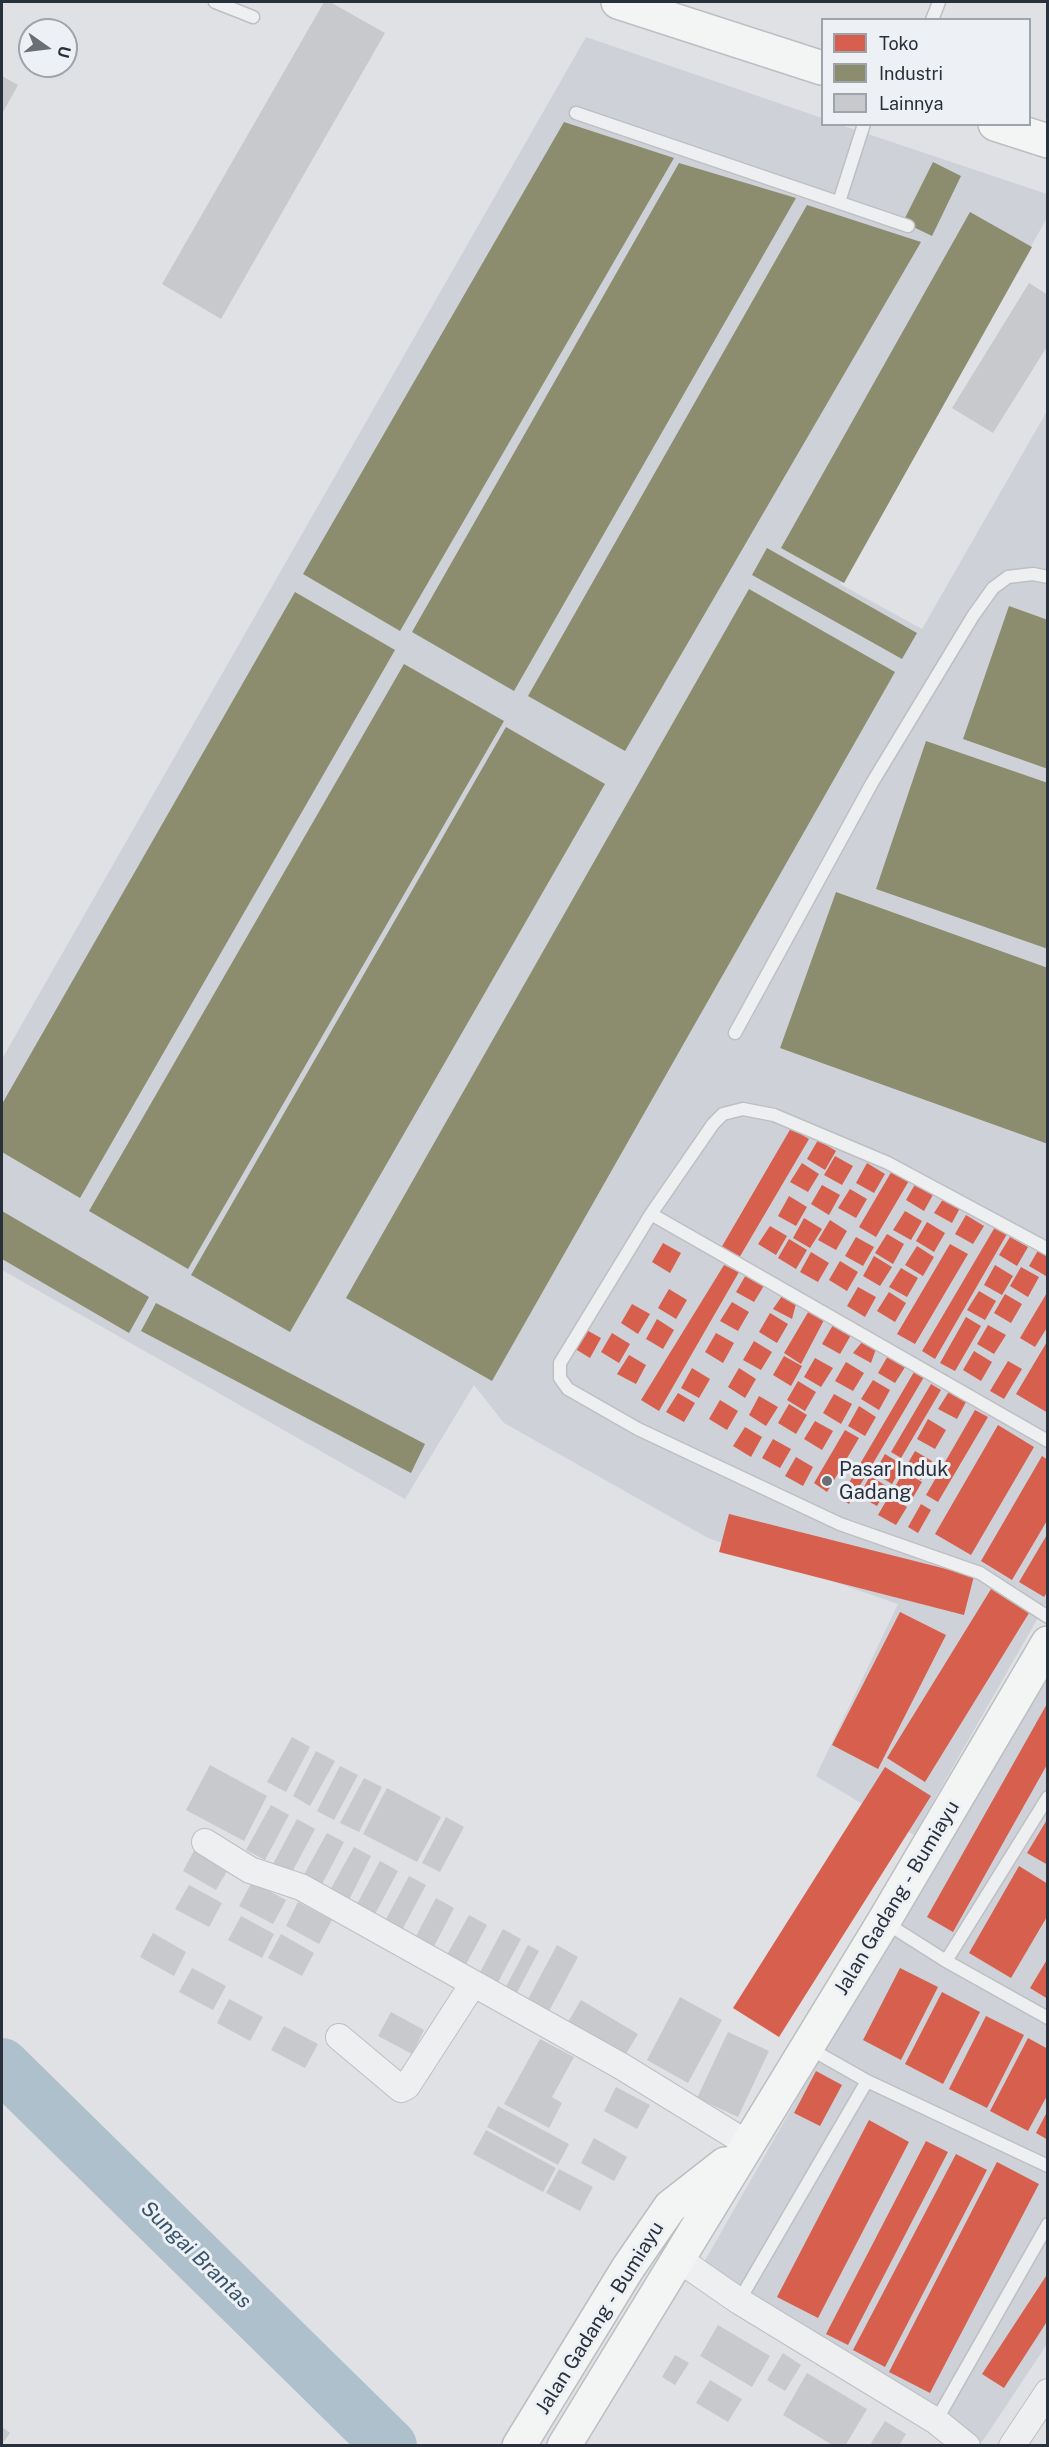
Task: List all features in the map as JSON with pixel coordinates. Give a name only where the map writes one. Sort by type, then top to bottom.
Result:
[{"type":"main road","points":[[618,2],[821,68]]},
{"type":"main road","points":[[1001,126],[1047,141]]},
{"type":"main road","name":"Jalan Gadang - Bumiayu","points":[[564,2445],[884,1921],[1047,1643]]},
{"type":"main road","name":"Jalan Gadang - Bumiayu","points":[[519,2445],[628,2268],[670,2207],[745,2147]]},
{"type":"street","points":[[205,1842],[250,1870],[301,1887],[621,2066],[745,2147]]},
{"type":"street","points":[[339,2037],[402,2089],[407,2086],[473,1984]]},
{"type":"street","points":[[677,2258],[739,2301],[936,2421],[967,2445]]},
{"type":"street","points":[[1012,2445],[1047,2392]]},
{"type":"lane","points":[[216,2],[253,17]]},
{"type":"lane","points":[[933,18],[939,2]]},
{"type":"lane","points":[[576,113],[908,226]]},
{"type":"lane","points":[[839,202],[863,126]]},
{"type":"lane","points":[[735,1033],[872,783],[973,616],[993,588],[1008,577],[1033,574],[1047,577]]},
{"type":"lane","points":[[1047,1249],[888,1162],[774,1115],[743,1109],[723,1114],[713,1124],[651,1215],[560,1363],[560,1378],[568,1389],[638,1429],[840,1524],[980,1573],[1047,1617]]},
{"type":"lane","points":[[651,1215],[1047,1441]]},
{"type":"lane","points":[[946,1961],[1047,1797]]},
{"type":"lane","points":[[884,1921],[946,1961],[1047,2018]]},
{"type":"lane","points":[[806,2047],[867,2081],[1047,2166]]},
{"type":"lane","points":[[739,2301],[867,2081]]},
{"type":"lane","points":[[936,2421],[1047,2224]]},
{"type":"shaded area","points":[[586,37],[821,118],[821,126],[844,126],[1047,194],[1047,218],[840,584],[922,629],[1047,411],[1047,1602],[914,1835],[816,1776],[898,1604],[708,1538],[504,1423],[474,1385],[405,1499],[2,1270],[2,1059]]},
{"type":"shaded area","points":[[1047,1660],[1047,2344],[982,2442],[703,2264]]},
{"type":"building: Toko","points":[[791,1128],[809,1139],[739,1258],[721,1248]]},
{"type":"building: Toko","points":[[818,1140],[836,1151],[825,1170],[807,1159]]},
{"type":"building: Toko","points":[[835,1156],[853,1166],[842,1185],[824,1175]]},
{"type":"building: Toko","points":[[802,1163],[819,1174],[808,1192],[790,1182]]},
{"type":"building: Toko","points":[[867,1163],[885,1174],[874,1193],[856,1183]]},
{"type":"building: Toko","points":[[893,1169],[910,1179],[876,1237],[859,1227]]},
{"type":"building: Toko","points":[[917,1181],[935,1191],[924,1211],[906,1200]]},
{"type":"building: Toko","points":[[822,1185],[840,1195],[829,1215],[811,1204]]},
{"type":"building: Toko","points":[[850,1189],[867,1199],[856,1218],[838,1208]]},
{"type":"building: Toko","points":[[789,1196],[807,1207],[796,1226],[778,1216]]},
{"type":"building: Toko","points":[[945,1196],[961,1206],[952,1223],[934,1213]]},
{"type":"building: Toko","points":[[905,1211],[922,1221],[911,1240],[893,1230]]},
{"type":"building: Toko","points":[[966,1215],[984,1226],[973,1244],[955,1234]]},
{"type":"building: Toko","points":[[804,1218],[822,1229],[810,1248],[793,1238]]},
{"type":"building: Toko","points":[[830,1220],[847,1231],[836,1250],[818,1240]]},
{"type":"building: Toko","points":[[927,1222],[945,1233],[934,1252],[916,1241]]},
{"type":"building: Toko","points":[[770,1226],[787,1236],[776,1255],[758,1244]]},
{"type":"building: Toko","points":[[995,1227],[1007,1234],[935,1359],[922,1351]]},
{"type":"building: Toko","points":[[887,1234],[904,1244],[893,1264],[875,1253]]},
{"type":"building: Toko","points":[[856,1237],[874,1247],[863,1266],[845,1256]]},
{"type":"building: Toko","points":[[1010,1237],[1028,1247],[1017,1266],[999,1255]]},
{"type":"building: Toko","points":[[789,1239],[807,1250],[796,1269],[778,1258]]},
{"type":"building: Toko","points":[[663,1243],[681,1253],[670,1273],[652,1262]]},
{"type":"building: Toko","points":[[950,1244],[968,1254],[915,1344],[897,1334]]},
{"type":"building: Toko","points":[[917,1246],[934,1257],[923,1276],[905,1265]]},
{"type":"building: Toko","points":[[1040,1247],[1048,1251],[1046,1276],[1029,1266]]},
{"type":"building: Toko","points":[[811,1252],[829,1263],[818,1282],[800,1272]]},
{"type":"building: Toko","points":[[874,1256],[892,1267],[880,1286],[863,1276]]},
{"type":"building: Toko","points":[[840,1261],[858,1272],[847,1291],[829,1280]]},
{"type":"building: Toko","points":[[724,1265],[739,1272],[659,1411],[641,1400]]},
{"type":"building: Toko","points":[[995,1265],[1013,1276],[1002,1295],[984,1285]]},
{"type":"building: Toko","points":[[1021,1267],[1039,1277],[1028,1297],[1010,1286]]},
{"type":"building: Toko","points":[[901,1268],[918,1278],[907,1297],[889,1287]]},
{"type":"building: Toko","points":[[747,1273],[765,1284],[754,1302],[736,1292]]},
{"type":"building: Toko","points":[[858,1287],[876,1297],[865,1317],[847,1306]]},
{"type":"building: Toko","points":[[669,1289],[687,1300],[676,1319],[658,1308]]},
{"type":"building: Toko","points":[[979,1291],[996,1301],[985,1320],[967,1310]]},
{"type":"building: Toko","points":[[1048,1291],[1048,1326],[1035,1347],[1020,1338]]},
{"type":"building: Toko","points":[[889,1292],[906,1303],[895,1322],[877,1311]]},
{"type":"building: Toko","points":[[1005,1294],[1022,1304],[1011,1323],[994,1313]]},
{"type":"building: Toko","points":[[782,1296],[796,1304],[792,1319],[773,1309]]},
{"type":"building: Toko","points":[[732,1302],[749,1312],[738,1331],[720,1321]]},
{"type":"building: Toko","points":[[632,1304],[650,1314],[638,1334],[621,1323]]},
{"type":"building: Toko","points":[[810,1309],[824,1320],[801,1364],[784,1353]]},
{"type":"building: Toko","points":[[770,1313],[788,1324],[777,1343],[759,1332]]},
{"type":"building: Toko","points":[[966,1317],[981,1326],[955,1371],[940,1363]]},
{"type":"building: Toko","points":[[657,1319],[674,1330],[663,1349],[646,1339]]},
{"type":"building: Toko","points":[[833,1325],[851,1335],[840,1354],[822,1344]]},
{"type":"building: Toko","points":[[988,1325],[1006,1335],[994,1354],[977,1344]]},
{"type":"building: Toko","points":[[583,1328],[601,1338],[590,1358],[572,1347]]},
{"type":"building: Toko","points":[[612,1333],[630,1344],[619,1363],[601,1352]]},
{"type":"building: Toko","points":[[716,1333],[734,1343],[723,1363],[705,1352]]},
{"type":"building: Toko","points":[[1048,1340],[1048,1413],[1016,1394]]},
{"type":"building: Toko","points":[[754,1341],[772,1352],[761,1370],[743,1360]]},
{"type":"building: Toko","points":[[862,1342],[876,1349],[871,1363],[853,1353]]},
{"type":"building: Toko","points":[[974,1351],[992,1362],[981,1381],[963,1370]]},
{"type":"building: Toko","points":[[889,1354],[907,1364],[895,1383],[878,1373]]},
{"type":"building: Toko","points":[[629,1355],[646,1365],[636,1384],[617,1374]]},
{"type":"building: Toko","points":[[784,1356],[802,1366],[791,1386],[773,1375]]},
{"type":"building: Toko","points":[[815,1358],[833,1368],[821,1387],[804,1377]]},
{"type":"building: Toko","points":[[1008,1361],[1022,1369],[1004,1399],[990,1391]]},
{"type":"building: Toko","points":[[846,1362],[864,1373],[853,1391],[835,1381]]},
{"type":"building: Toko","points":[[692,1368],[710,1379],[699,1398],[681,1388]]},
{"type":"building: Toko","points":[[739,1368],[756,1379],[745,1398],[728,1387]]},
{"type":"building: Toko","points":[[914,1372],[924,1377],[849,1504],[840,1498]]},
{"type":"building: Toko","points":[[873,1380],[890,1390],[879,1410],[861,1399]]},
{"type":"building: Toko","points":[[798,1381],[816,1392],[805,1411],[787,1400]]},
{"type":"building: Toko","points":[[931,1384],[941,1390],[901,1458],[891,1452]]},
{"type":"building: Toko","points":[[950,1390],[967,1400],[957,1419],[938,1409]]},
{"type":"building: Toko","points":[[678,1393],[695,1403],[684,1422],[666,1412]]},
{"type":"building: Toko","points":[[834,1394],[852,1404],[841,1424],[823,1413]]},
{"type":"building: Toko","points":[[759,1396],[778,1407],[766,1426],[749,1415]]},
{"type":"building: Toko","points":[[720,1400],[738,1411],[727,1430],[709,1419]]},
{"type":"building: Toko","points":[[789,1404],[807,1415],[796,1434],[778,1423]]},
{"type":"building: Toko","points":[[859,1406],[876,1417],[865,1436],[848,1426]]},
{"type":"building: Toko","points":[[975,1410],[988,1417],[938,1502],[926,1495]]},
{"type":"building: Toko","points":[[928,1419],[946,1430],[935,1449],[917,1439]]},
{"type":"building: Toko","points":[[815,1421],[833,1431],[822,1450],[804,1439]]},
{"type":"building: Toko","points":[[998,1425],[1034,1447],[971,1555],[935,1534]]},
{"type":"building: Toko","points":[[745,1427],[762,1437],[751,1457],[733,1446]]},
{"type":"building: Toko","points":[[845,1430],[859,1438],[827,1492],[814,1483]]},
{"type":"building: Toko","points":[[773,1439],[791,1449],[780,1468],[762,1458]]},
{"type":"building: Toko","points":[[915,1451],[932,1461],[921,1480],[904,1470]]},
{"type":"building: Toko","points":[[885,1454],[903,1465],[892,1484],[874,1473]]},
{"type":"building: Toko","points":[[1042,1456],[1048,1460],[1048,1519],[1012,1580],[981,1561]]},
{"type":"building: Toko","points":[[796,1457],[813,1467],[803,1486],[785,1476]]},
{"type":"building: Toko","points":[[904,1471],[922,1482],[911,1501],[893,1490]]},
{"type":"building: Toko","points":[[870,1476],[888,1487],[877,1506],[859,1496]]},
{"type":"building: Toko","points":[[889,1496],[907,1507],[896,1525],[878,1515]]},
{"type":"building: Toko","points":[[921,1504],[931,1510],[918,1533],[908,1527]]},
{"type":"building: Toko","points":[[729,1514],[974,1576],[964,1615],[719,1552]]},
{"type":"building: Toko","points":[[1048,1533],[1048,1591],[1044,1597],[1019,1582]]},
{"type":"building: Toko","points":[[991,1589],[1029,1613],[925,1782],[887,1758]]},
{"type":"building: Toko","points":[[900,1612],[946,1635],[878,1769],[832,1745]]},
{"type":"building: Toko","points":[[1048,1702],[1048,1763],[953,1932],[927,1917]]},
{"type":"building: Toko","points":[[885,1767],[931,1796],[779,2037],[733,2008]]},
{"type":"building: Toko","points":[[1048,1818],[1048,1865],[1027,1853]]},
{"type":"building: Toko","points":[[1019,1866],[1048,1884],[1048,1915],[1011,1978],[969,1953]]},
{"type":"building: Toko","points":[[1048,1958],[1048,1999],[1030,1988]]},
{"type":"building: Toko","points":[[900,1968],[938,1987],[901,2060],[863,2040]]},
{"type":"building: Toko","points":[[942,1992],[980,2012],[943,2084],[905,2064]]},
{"type":"building: Toko","points":[[986,2016],[1024,2035],[987,2108],[949,2089]]},
{"type":"building: Toko","points":[[1028,2038],[1048,2049],[1048,2094],[1028,2131],[990,2111]]},
{"type":"building: Toko","points":[[816,2071],[842,2085],[820,2126],[794,2113]]},
{"type":"building: Toko","points":[[1048,2110],[1048,2140],[1036,2133]]},
{"type":"building: Toko","points":[[869,2120],[909,2142],[818,2318],[777,2297]]},
{"type":"building: Toko","points":[[926,2141],[948,2152],[848,2345],[826,2334]]},
{"type":"building: Toko","points":[[956,2154],[987,2170],[885,2367],[853,2350]]},
{"type":"building: Toko","points":[[997,2162],[1039,2184],[930,2393],[889,2372]]},
{"type":"building: Toko","points":[[1048,2273],[1048,2320],[1004,2388],[982,2374]]},
{"type":"building: Industri","points":[[564,122],[674,158],[400,631],[303,574]]},
{"type":"building: Industri","points":[[933,162],[961,176],[932,236],[903,222]]},
{"type":"building: Industri","points":[[679,163],[796,198],[514,691],[412,632]]},
{"type":"building: Industri","points":[[807,205],[921,242],[625,751],[528,696]]},
{"type":"building: Industri","points":[[970,212],[1032,247],[844,583],[781,548]]},
{"type":"building: Industri","points":[[767,548],[917,633],[902,659],[752,575]]},
{"type":"building: Industri","points":[[749,589],[895,672],[492,1381],[346,1298]]},
{"type":"building: Industri","points":[[295,592],[395,650],[80,1198],[2,1152],[2,1104]]},
{"type":"building: Industri","points":[[1009,606],[1048,620],[1048,769],[963,739]]},
{"type":"building: Industri","points":[[404,664],[504,721],[188,1269],[89,1211]]},
{"type":"building: Industri","points":[[506,727],[605,784],[290,1332],[191,1275]]},
{"type":"building: Industri","points":[[926,741],[1048,783],[1048,949],[876,889]]},
{"type":"building: Industri","points":[[836,892],[1048,968],[1048,1144],[780,1048]]},
{"type":"building: Industri","points":[[2,1211],[149,1297],[129,1333],[2,1259]]},
{"type":"building: Industri","points":[[156,1303],[425,1444],[411,1473],[141,1331]]},
{"type":"building: Lainnya","points":[[324,2],[330,2],[385,33],[221,319],[162,284]]},
{"type":"building: Lainnya","points":[[2,76],[18,85],[2,114]]},
{"type":"building: Lainnya","points":[[1029,283],[1048,295],[1048,345],[993,433],[952,408]]},
{"type":"building: Lainnya","points":[[292,1737],[310,1747],[286,1792],[267,1782]]},
{"type":"building: Lainnya","points":[[316,1751],[335,1761],[310,1806],[293,1796]]},
{"type":"building: Lainnya","points":[[210,1765],[267,1796],[244,1841],[186,1810]]},
{"type":"building: Lainnya","points":[[340,1766],[358,1775],[334,1820],[317,1811]]},
{"type":"building: Lainnya","points":[[364,1778],[382,1787],[359,1832],[340,1823]]},
{"type":"building: Lainnya","points":[[387,1788],[441,1817],[417,1862],[363,1834]]},
{"type":"building: Lainnya","points":[[271,1805],[289,1815],[265,1860],[246,1850]]},
{"type":"building: Lainnya","points":[[446,1817],[464,1827],[440,1872],[422,1863]]},
{"type":"building: Lainnya","points":[[297,1819],[315,1829],[291,1874],[273,1864]]},
{"type":"building: Lainnya","points":[[327,1833],[344,1842],[320,1888],[302,1878]]},
{"type":"building: Lainnya","points":[[196,1847],[230,1866],[216,1890],[183,1871]]},
{"type":"building: Lainnya","points":[[354,1847],[371,1856],[348,1902],[329,1892]]},
{"type":"building: Lainnya","points":[[380,1861],[398,1871],[374,1916],[356,1906]]},
{"type":"building: Lainnya","points":[[409,1876],[426,1885],[402,1930],[385,1921]]},
{"type":"building: Lainnya","points":[[252,1882],[286,1900],[273,1924],[239,1906]]},
{"type":"building: Lainnya","points":[[189,1885],[222,1903],[209,1927],[175,1909]]},
{"type":"building: Lainnya","points":[[436,1898],[454,1908],[430,1954],[412,1944]]},
{"type":"building: Lainnya","points":[[298,1902],[332,1920],[319,1944],[286,1926]]},
{"type":"building: Lainnya","points":[[469,1915],[487,1925],[463,1970],[444,1960]]},
{"type":"building: Lainnya","points":[[241,1916],[274,1934],[262,1958],[228,1940]]},
{"type":"building: Lainnya","points":[[503,1929],[521,1939],[497,1984],[479,1974]]},
{"type":"building: Lainnya","points":[[153,1933],[186,1952],[174,1976],[140,1957]]},
{"type":"building: Lainnya","points":[[281,1934],[314,1953],[302,1976],[268,1958]]},
{"type":"building: Lainnya","points":[[528,1945],[539,1951],[513,2000],[502,1994]]},
{"type":"building: Lainnya","points":[[557,1945],[578,1957],[548,2013],[527,2001]]},
{"type":"building: Lainnya","points":[[192,1968],[226,1986],[213,2010],[179,1992]]},
{"type":"building: Lainnya","points":[[680,1997],[722,2020],[688,2083],[647,2060]]},
{"type":"building: Lainnya","points":[[229,1999],[263,2017],[250,2041],[217,2023]]},
{"type":"building: Lainnya","points":[[581,2000],[638,2034],[624,2057],[568,2022]]},
{"type":"building: Lainnya","points":[[391,2012],[424,2030],[412,2054],[378,2036]]},
{"type":"building: Lainnya","points":[[284,2026],[318,2044],[305,2068],[271,2050]]},
{"type":"building: Lainnya","points":[[728,2032],[769,2051],[738,2117],[697,2098]]},
{"type":"building: Lainnya","points":[[540,2039],[574,2057],[552,2097],[562,2103],[549,2128],[504,2104]]},
{"type":"building: Lainnya","points":[[616,2087],[650,2105],[637,2129],[604,2111]]},
{"type":"building: Lainnya","points":[[498,2106],[569,2144],[558,2165],[487,2127]]},
{"type":"building: Lainnya","points":[[486,2130],[556,2168],[543,2192],[473,2154]]},
{"type":"building: Lainnya","points":[[594,2138],[627,2157],[614,2181],[581,2163]]},
{"type":"building: Lainnya","points":[[559,2169],[593,2187],[580,2211],[546,2193]]},
{"type":"building: Lainnya","points":[[718,2325],[770,2356],[752,2387],[700,2356]]},
{"type":"building: Lainnya","points":[[783,2353],[801,2365],[785,2391],[767,2380]]},
{"type":"building: Lainnya","points":[[675,2355],[689,2363],[675,2385],[662,2377]]},
{"type":"building: Lainnya","points":[[807,2373],[867,2409],[845,2446],[834,2446],[783,2415]]},
{"type":"building: Lainnya","points":[[710,2380],[742,2399],[728,2422],[696,2403]]},
{"type":"building: Lainnya","points":[[885,2421],[906,2434],[899,2446],[875,2446],[871,2443]]},
{"type":"building: Lainnya","points":[[2,2427],[10,2433],[2,2444]]},
{"type":"waterway","name":"Sungai Brantas","points":[[2,2065],[390,2446]]},
{"type":"place","name":"Pasar Induk Gadang","points":[[827,1481]]}]
